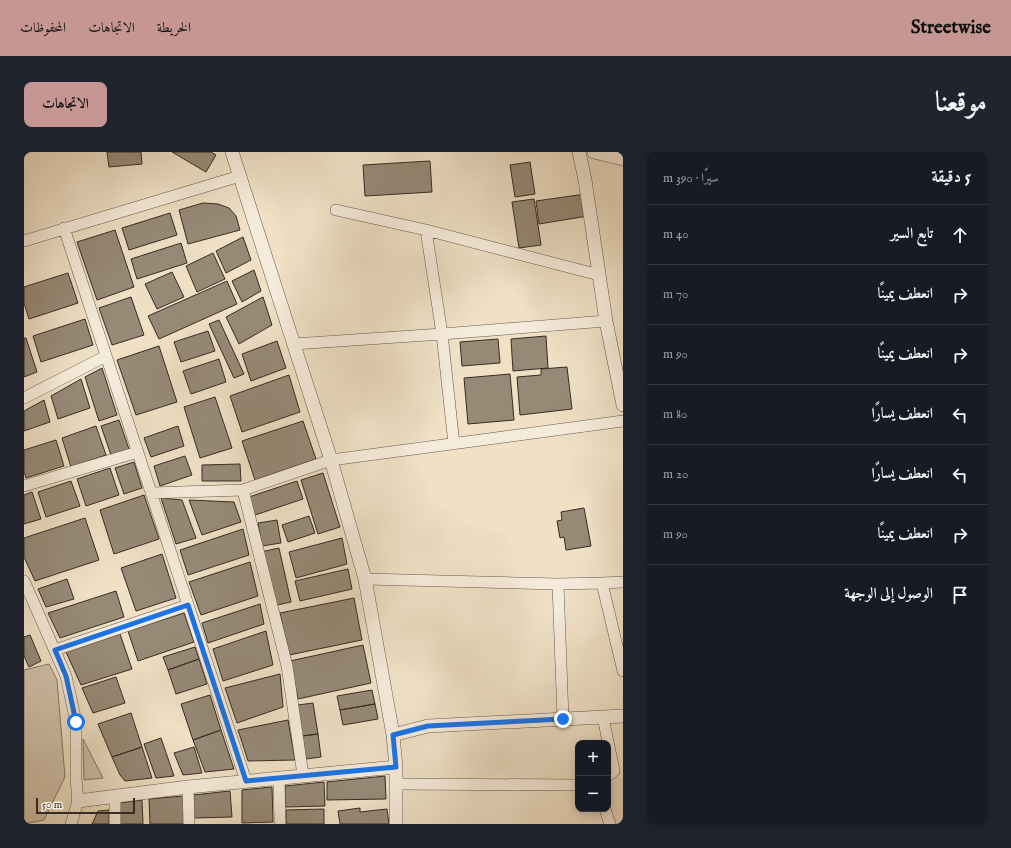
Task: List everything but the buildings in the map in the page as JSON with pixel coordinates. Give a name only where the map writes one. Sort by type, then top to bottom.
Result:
[{"type":"street","points":[[232,152],[331,460],[365,579],[393,735],[396,767],[396,824]]},
{"type":"street","points":[[579,152],[585,180],[606,321],[623,405]]},
{"type":"street","points":[[594,152],[623,159]]},
{"type":"street","points":[[24,241],[240,176]]},
{"type":"street","points":[[336,210],[426,230],[599,275]]},
{"type":"street","points":[[64,228],[246,781]]},
{"type":"street","points":[[426,230],[442,334],[454,444]]},
{"type":"street","points":[[294,344],[606,321]]},
{"type":"street","points":[[24,398],[106,356]]},
{"type":"street","points":[[151,493],[243,490],[331,460],[623,421]]},
{"type":"street","points":[[24,486],[138,452]]},
{"type":"street","points":[[243,490],[287,666],[303,775]]},
{"type":"street","points":[[365,579],[558,584],[623,582]]},
{"type":"street","points":[[24,581],[66,676],[76,722],[76,778],[78,801],[71,824]]},
{"type":"street","points":[[602,583],[623,671]]},
{"type":"street","points":[[558,584],[563,719]]},
{"type":"street","points":[[55,650],[188,605]]},
{"type":"street","points":[[603,716],[608,740]]},
{"type":"street","points":[[393,735],[428,726],[623,716]]},
{"type":"street","points":[[611,756],[614,771],[611,774]]},
{"type":"street","points":[[78,801],[188,787],[396,767]]},
{"type":"street","points":[[280,778],[280,824]]},
{"type":"street","points":[[396,784],[575,786]]},
{"type":"street","points":[[188,787],[189,824]]},
{"type":"street","points":[[114,796],[115,824]]},
{"type":"street","points":[[606,812],[610,824]]},
{"type":"shaded area","points":[[49,664],[57,680],[65,777],[44,820],[24,824],[24,670]]},
{"type":"shaded area","points":[[83,739],[103,778],[84,780]]},
{"type":"route","points":[[76,722],[66,676],[55,650],[188,605],[246,781],[396,767],[393,735],[428,726],[563,719]]}]
